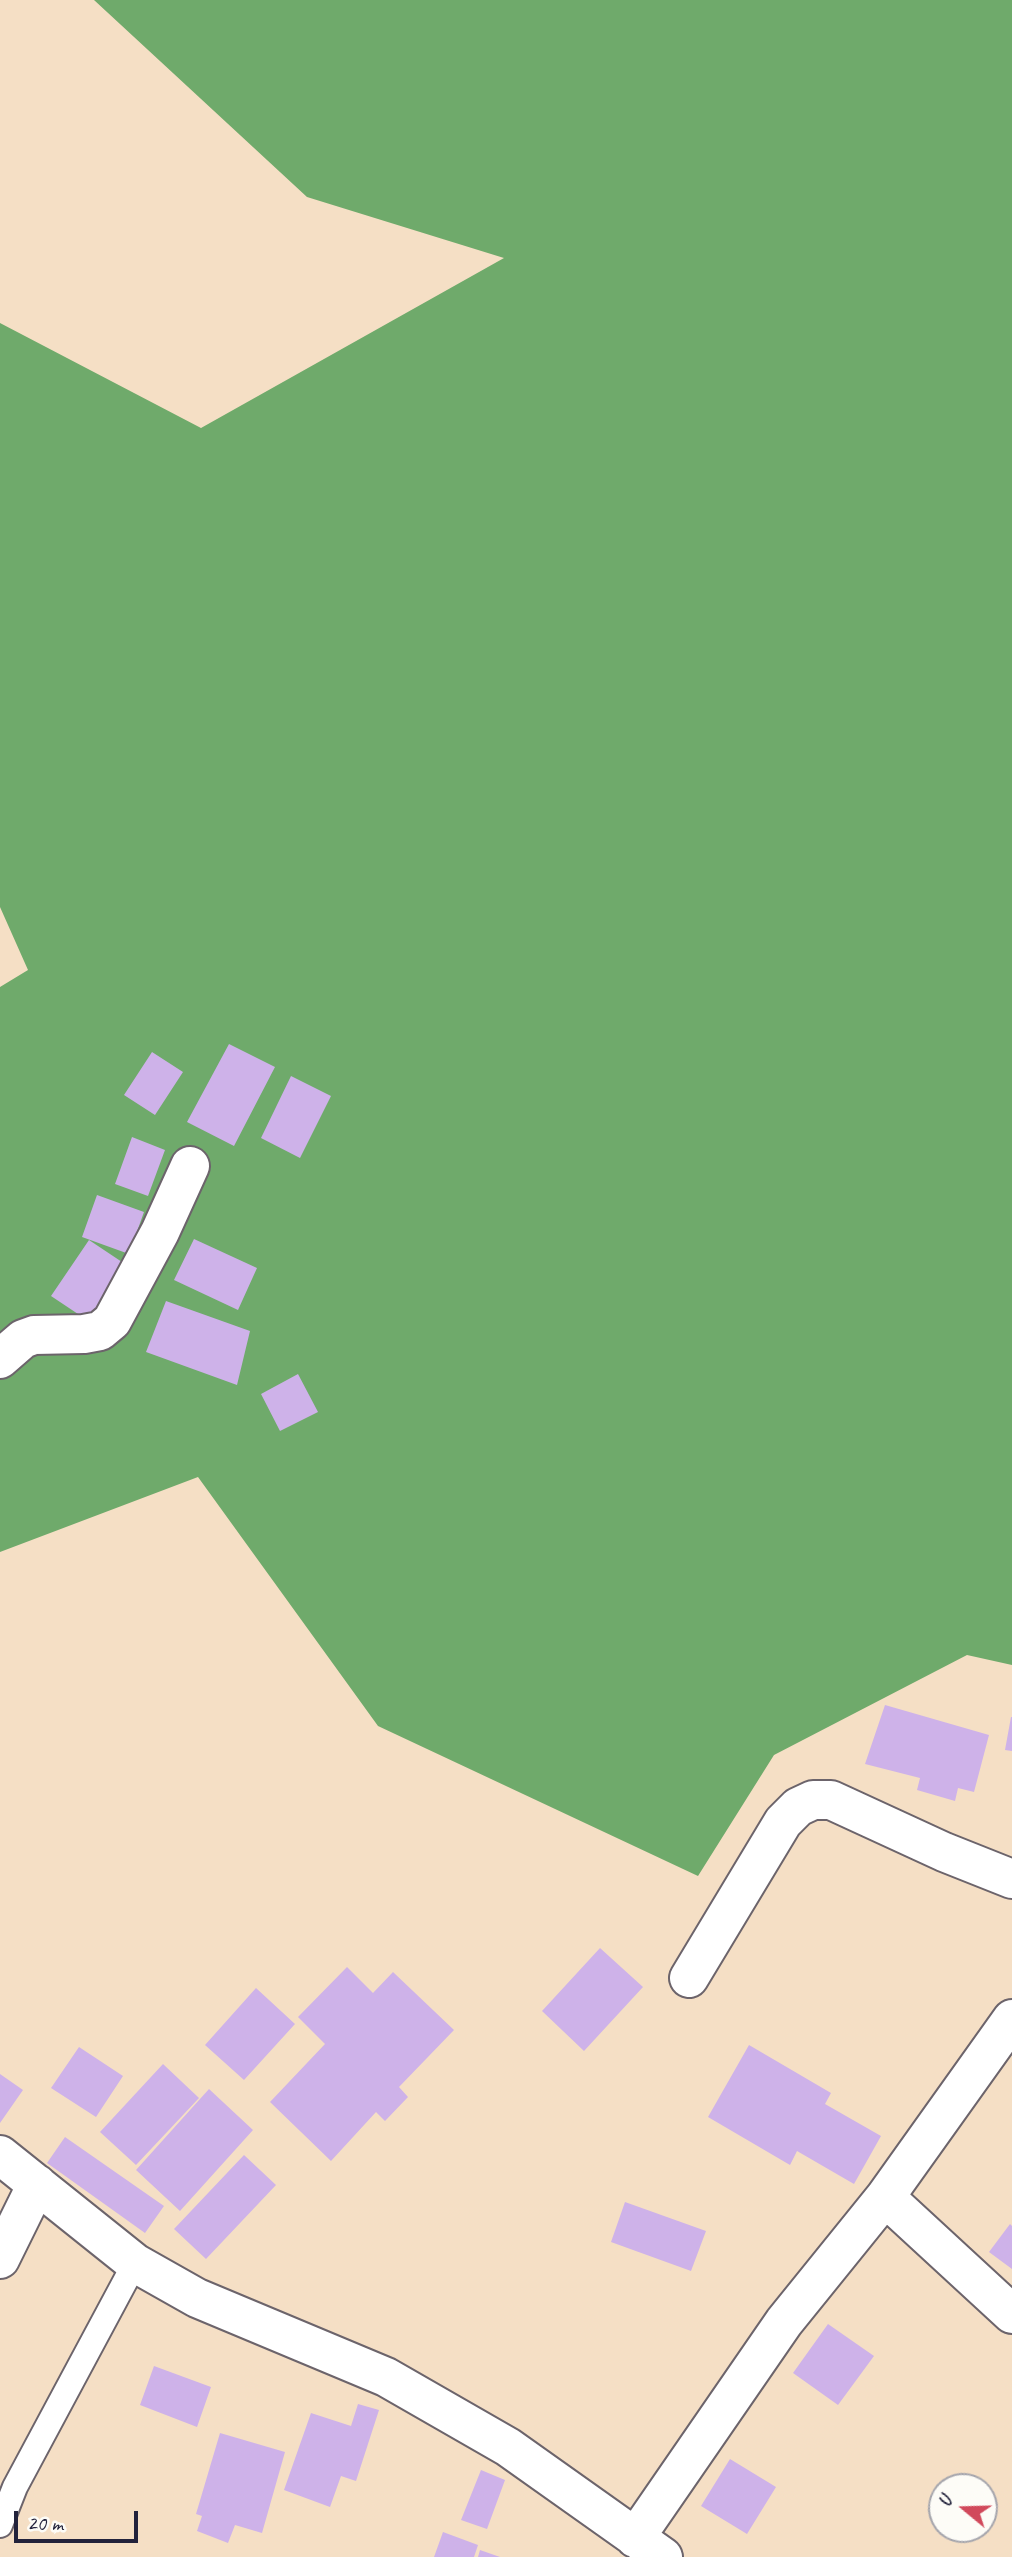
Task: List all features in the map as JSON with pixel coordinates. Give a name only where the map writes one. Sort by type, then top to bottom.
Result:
[{"type":"street","points":[[0,1359],[23,1339],[34,1335],[84,1334],[100,1331],[112,1321],[160,1232],[190,1167]]},
{"type":"street","points":[[689,1978],[783,1822],[798,1807],[813,1800],[831,1800],[944,1852],[1012,1879]]},
{"type":"street","points":[[0,2155],[135,2263],[197,2298],[386,2377],[508,2446],[649,2547],[784,2322],[885,2197],[1012,2019]]},
{"type":"street","points":[[0,2259],[37,2184]]},
{"type":"street","points":[[885,2197],[1012,2314]]},
{"type":"lane","points":[[0,2525],[15,2487],[135,2263]]},
{"type":"green space","points":[[94,0],[1012,0],[1012,1665],[967,1655],[774,1755],[698,1876],[378,1726],[198,1477],[0,1552],[0,987],[28,970],[0,907],[0,323],[201,428],[504,258],[307,197]]},
{"type":"building","points":[[229,1044],[275,1067],[234,1146],[187,1122]]},
{"type":"building","points":[[152,1052],[183,1072],[155,1115],[124,1095]]},
{"type":"building","points":[[291,1076],[331,1096],[300,1158],[261,1138]]},
{"type":"building","points":[[132,1137],[165,1150],[148,1196],[115,1184]]},
{"type":"building","points":[[97,1195],[144,1212],[129,1254],[82,1237]]},
{"type":"building","points":[[194,1239],[257,1268],[238,1310],[174,1280]]},
{"type":"building","points":[[89,1240],[128,1266],[90,1322],[51,1296]]},
{"type":"building","points":[[166,1301],[250,1331],[237,1385],[146,1352]]},
{"type":"building","points":[[298,1374],[318,1412],[280,1431],[261,1394]]},
{"type":"building","points":[[885,1705],[989,1735],[974,1792],[958,1788],[955,1801],[917,1790],[920,1778],[865,1764]]},
{"type":"building","points":[[1012,1717],[1012,1751],[1005,1750]]},
{"type":"building","points":[[600,1948],[643,1987],[584,2051],[542,2011]]},
{"type":"building","points":[[347,1967],[373,1993],[393,1972],[454,2030],[399,2087],[408,2097],[385,2121],[376,2112],[331,2161],[270,2102],[325,2044],[298,2017]]},
{"type":"building","points":[[256,1988],[295,2024],[244,2080],[205,2045]]},
{"type":"building","points":[[749,2045],[831,2093],[825,2104],[881,2136],[854,2184],[797,2151],[790,2165],[708,2117]]},
{"type":"building","points":[[79,2047],[123,2076],[96,2117],[51,2088]]},
{"type":"building","points":[[163,2064],[199,2098],[136,2165],[100,2132]]},
{"type":"building","points":[[0,2074],[23,2090],[0,2123]]},
{"type":"building","points":[[209,2089],[253,2130],[180,2211],[136,2170]]},
{"type":"building","points":[[65,2137],[164,2206],[145,2233],[47,2163]]},
{"type":"building","points":[[244,2155],[276,2185],[206,2259],[174,2229]]},
{"type":"building","points":[[625,2202],[706,2231],[691,2271],[611,2242]]},
{"type":"building","points":[[1010,2224],[1012,2226],[1012,2269],[989,2252]]},
{"type":"building","points":[[828,2324],[874,2356],[838,2405],[793,2373]]},
{"type":"building","points":[[154,2366],[211,2387],[197,2427],[140,2405]]},
{"type":"building","points":[[358,2404],[379,2410],[356,2481],[341,2476],[330,2507],[284,2490],[311,2413],[351,2426]]},
{"type":"building","points":[[220,2433],[285,2452],[262,2533],[235,2525],[228,2543],[197,2531],[202,2516],[196,2514]]},
{"type":"building","points":[[730,2459],[776,2487],[747,2534],[701,2506]]},
{"type":"building","points":[[481,2470],[505,2480],[487,2529],[461,2520]]},
{"type":"building","points":[[443,2532],[478,2545],[474,2557],[434,2557]]},
{"type":"building","points":[[480,2550],[500,2557],[478,2557]]}]
